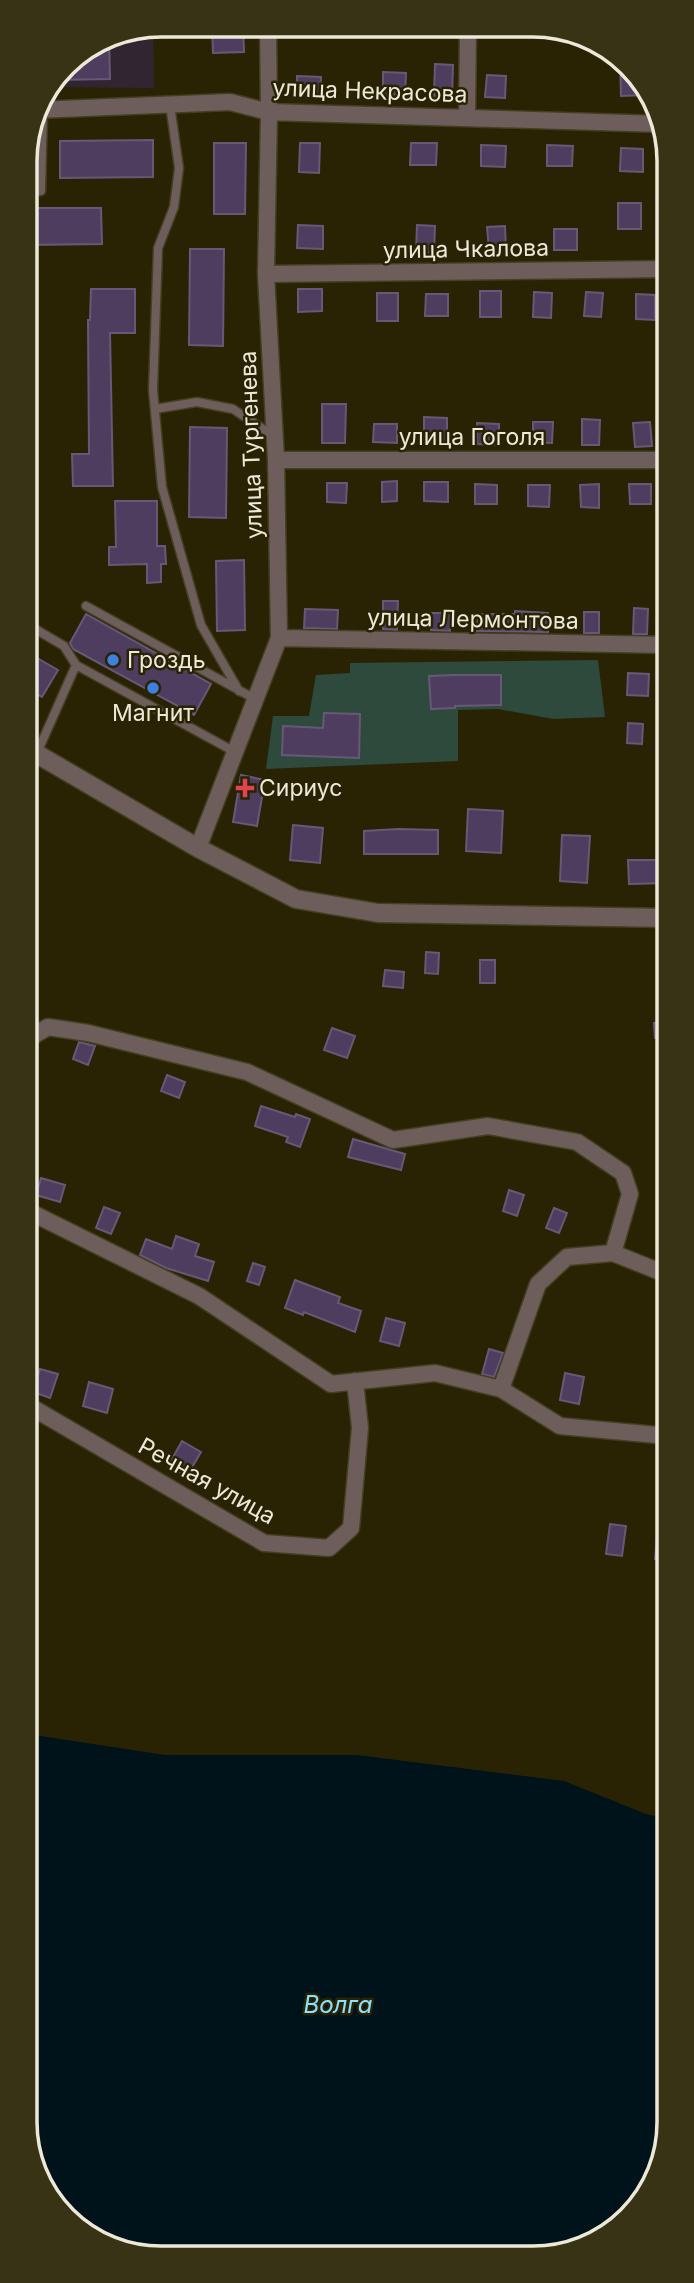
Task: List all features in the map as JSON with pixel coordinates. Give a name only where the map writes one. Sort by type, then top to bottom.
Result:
[{"type":"street","name":"улица Тургенева","points":[[198,848],[279,638],[276,460],[267,274],[268,37]]},
{"type":"street","points":[[467,118],[468,37]]},
{"type":"street","name":"улица Некрасова","points":[[48,111],[230,102],[269,112],[652,124]]},
{"type":"street","name":"улица Чкалова","points":[[267,274],[657,269]]},
{"type":"street","name":"улица Гоголя","points":[[276,460],[657,460]]},
{"type":"street","name":"улица Лермонтова","points":[[279,638],[657,645]]},
{"type":"street","points":[[37,754],[198,848],[296,899],[379,913],[657,918]]},
{"type":"street","points":[[37,1034],[48,1027],[88,1033],[247,1072],[394,1140],[488,1126],[577,1142],[623,1173],[630,1194],[613,1253]]},
{"type":"street","points":[[37,1216],[198,1296],[331,1384],[435,1373],[501,1389],[561,1426],[657,1435]]},
{"type":"street","points":[[501,1389],[538,1284],[567,1257],[613,1253],[657,1271]]},
{"type":"street","name":"Речная улица","points":[[37,1410],[264,1543],[329,1548],[351,1528],[360,1428],[355,1381]]},
{"type":"lane","points":[[170,105],[178,168],[174,207],[158,248],[153,390],[162,487],[201,625],[239,691]]},
{"type":"lane","points":[[37,191],[41,191],[40,136]]},
{"type":"lane","points":[[155,409],[197,402],[233,409],[275,437]]},
{"type":"lane","points":[[86,606],[255,699]]},
{"type":"lane","points":[[37,630],[64,646],[76,665],[235,752]]},
{"type":"lane","points":[[37,739],[76,665]]},
{"type":"shaded area","points":[[153,37],[154,88],[61,87],[73,73],[99,53],[121,43]]},
{"type":"green space","points":[[598,660],[605,717],[553,719],[498,709],[458,710],[458,761],[266,769],[273,716],[309,716],[316,675],[350,673],[350,663]]},
{"type":"water","name":"Волга","points":[[37,1736],[165,1755],[357,1755],[564,1781],[657,1816],[657,2130],[648,2170],[636,2191],[609,2221],[581,2237],[541,2246],[153,2246],[121,2240],[106,2233],[85,2221],[62,2198],[43,2162],[37,2130]]},
{"type":"building","points":[[212,37],[243,37],[244,52],[213,53]]},
{"type":"building","points":[[109,48],[110,79],[67,80],[92,58]]},
{"type":"building","points":[[435,64],[453,65],[452,97],[434,96]]},
{"type":"building","points":[[383,72],[406,73],[405,95],[383,94]]},
{"type":"building","points":[[620,72],[638,95],[621,96]]},
{"type":"building","points":[[487,75],[506,76],[505,98],[485,97]]},
{"type":"building","points":[[297,76],[321,77],[320,95],[297,95]]},
{"type":"building","points":[[153,140],[153,177],[60,178],[60,141]]},
{"type":"building","points":[[214,143],[246,143],[245,214],[214,214]]},
{"type":"building","points":[[300,143],[320,143],[319,173],[299,172]]},
{"type":"building","points":[[411,143],[437,143],[436,165],[410,165]]},
{"type":"building","points":[[481,145],[506,146],[505,167],[481,166]]},
{"type":"building","points":[[547,145],[573,146],[572,166],[547,166]]},
{"type":"building","points":[[621,148],[643,149],[643,172],[620,171]]},
{"type":"building","points":[[618,203],[641,203],[641,229],[618,229]]},
{"type":"building","points":[[37,208],[101,208],[102,244],[37,245]]},
{"type":"building","points":[[298,225],[323,226],[323,249],[297,248]]},
{"type":"building","points":[[417,225],[435,226],[434,253],[416,252]]},
{"type":"building","points":[[505,226],[506,249],[489,250],[487,227]]},
{"type":"building","points":[[554,229],[577,229],[577,250],[554,250]]},
{"type":"building","points":[[190,249],[224,249],[223,346],[189,345]]},
{"type":"building","points":[[91,289],[135,289],[135,333],[110,333],[113,486],[73,486],[72,454],[89,454],[88,320]]},
{"type":"building","points":[[298,289],[322,289],[322,311],[298,312]]},
{"type":"building","points":[[480,291],[501,291],[501,317],[480,317]]},
{"type":"building","points":[[534,292],[552,293],[551,318],[533,317]]},
{"type":"building","points":[[586,292],[603,293],[601,317],[584,316]]},
{"type":"building","points":[[377,293],[398,293],[398,321],[377,321]]},
{"type":"building","points":[[426,294],[448,294],[448,316],[425,316]]},
{"type":"building","points":[[636,294],[655,295],[655,320],[636,319]]},
{"type":"building","points":[[322,404],[346,404],[345,443],[322,443]]},
{"type":"building","points":[[424,417],[447,418],[447,442],[424,442]]},
{"type":"building","points":[[582,419],[600,420],[599,445],[582,445]]},
{"type":"building","points":[[533,422],[553,422],[552,443],[533,442]]},
{"type":"building","points":[[650,422],[652,446],[635,447],[633,423]]},
{"type":"building","points":[[477,423],[499,424],[499,445],[477,444]]},
{"type":"building","points":[[374,424],[397,424],[397,443],[373,442]]},
{"type":"building","points":[[190,427],[227,428],[226,518],[189,517]]},
{"type":"building","points":[[397,481],[397,501],[382,502],[382,482]]},
{"type":"building","points":[[424,482],[448,482],[448,502],[424,501]]},
{"type":"building","points":[[327,483],[347,483],[346,503],[327,502]]},
{"type":"building","points":[[475,484],[497,485],[497,504],[475,504]]},
{"type":"building","points":[[599,484],[599,508],[581,507],[580,485]]},
{"type":"building","points":[[629,484],[651,484],[651,504],[630,504]]},
{"type":"building","points":[[528,485],[550,485],[549,507],[528,506]]},
{"type":"building","points":[[115,501],[157,501],[157,546],[165,546],[166,564],[161,564],[161,582],[147,583],[147,564],[109,565],[109,547],[116,547]]},
{"type":"building","points":[[244,560],[245,630],[217,631],[216,561]]},
{"type":"building","points":[[383,601],[398,601],[397,630],[383,629]]},
{"type":"building","points":[[634,608],[648,609],[647,634],[633,634]]},
{"type":"building","points":[[305,609],[338,610],[337,629],[304,628]]},
{"type":"building","points":[[515,611],[548,613],[548,632],[477,631],[478,614],[515,614]]},
{"type":"building","points":[[584,612],[599,612],[599,633],[584,633]]},
{"type":"building","points":[[431,613],[450,613],[450,631],[431,630]]},
{"type":"building","points":[[86,614],[211,684],[194,715],[73,649],[70,643]]},
{"type":"building","points":[[37,658],[58,670],[42,697],[37,694]]},
{"type":"building","points":[[628,673],[649,674],[648,696],[627,695]]},
{"type":"building","points":[[501,675],[501,705],[431,709],[429,676]]},
{"type":"building","points":[[324,713],[360,714],[359,758],[282,755],[283,726],[323,728]]},
{"type":"building","points":[[628,723],[643,724],[642,744],[627,743]]},
{"type":"building","points":[[241,775],[265,780],[257,826],[233,822]]},
{"type":"building","points":[[468,809],[503,811],[501,853],[466,851]]},
{"type":"building","points":[[293,825],[323,828],[320,863],[290,860]]},
{"type":"building","points":[[438,830],[438,854],[364,854],[364,831]]},
{"type":"building","points":[[562,835],[590,836],[587,883],[560,881]]},
{"type":"building","points":[[628,860],[657,860],[657,883],[629,884]]},
{"type":"building","points":[[426,952],[439,953],[438,974],[425,973]]},
{"type":"building","points":[[480,960],[495,960],[495,983],[480,983]]},
{"type":"building","points":[[385,970],[404,972],[403,988],[383,986]]},
{"type":"building","points":[[654,1023],[657,1023],[657,1038],[655,1038]]},
{"type":"building","points":[[332,1028],[355,1036],[347,1058],[324,1050]]},
{"type":"building","points":[[79,1042],[95,1046],[88,1065],[73,1059]]},
{"type":"building","points":[[167,1075],[185,1082],[179,1098],[161,1091]]},
{"type":"building","points":[[261,1106],[310,1119],[300,1147],[286,1142],[288,1137],[255,1126]]},
{"type":"building","points":[[353,1139],[405,1154],[401,1170],[348,1157]]},
{"type":"building","points":[[41,1178],[65,1185],[60,1202],[37,1195]]},
{"type":"building","points":[[509,1190],[524,1195],[517,1216],[503,1211]]},
{"type":"building","points":[[104,1207],[120,1213],[111,1234],[96,1228]]},
{"type":"building","points":[[554,1208],[567,1213],[559,1233],[546,1228]]},
{"type":"building","points":[[176,1236],[199,1244],[195,1256],[214,1262],[208,1281],[166,1268],[140,1255],[146,1239],[172,1249]]},
{"type":"building","points":[[253,1263],[265,1267],[259,1285],[247,1281]]},
{"type":"building","points":[[295,1280],[340,1297],[338,1303],[361,1311],[355,1332],[304,1312],[303,1315],[285,1308]]},
{"type":"building","points":[[386,1318],[405,1323],[399,1346],[380,1341]]},
{"type":"building","points":[[489,1349],[503,1353],[494,1377],[482,1374]]},
{"type":"building","points":[[40,1369],[58,1374],[50,1398],[37,1393]]},
{"type":"building","points":[[565,1373],[584,1377],[579,1404],[560,1400]]},
{"type":"building","points":[[89,1382],[113,1389],[107,1413],[83,1406]]},
{"type":"building","points":[[182,1441],[201,1452],[187,1476],[168,1466]]},
{"type":"building","points":[[610,1524],[626,1526],[622,1556],[606,1554]]},
{"type":"place","name":"Гроздь","points":[[113,660]]},
{"type":"place","name":"Магнит","points":[[153,688]]},
{"type":"place","name":"Сириус","points":[[245,788]]}]
